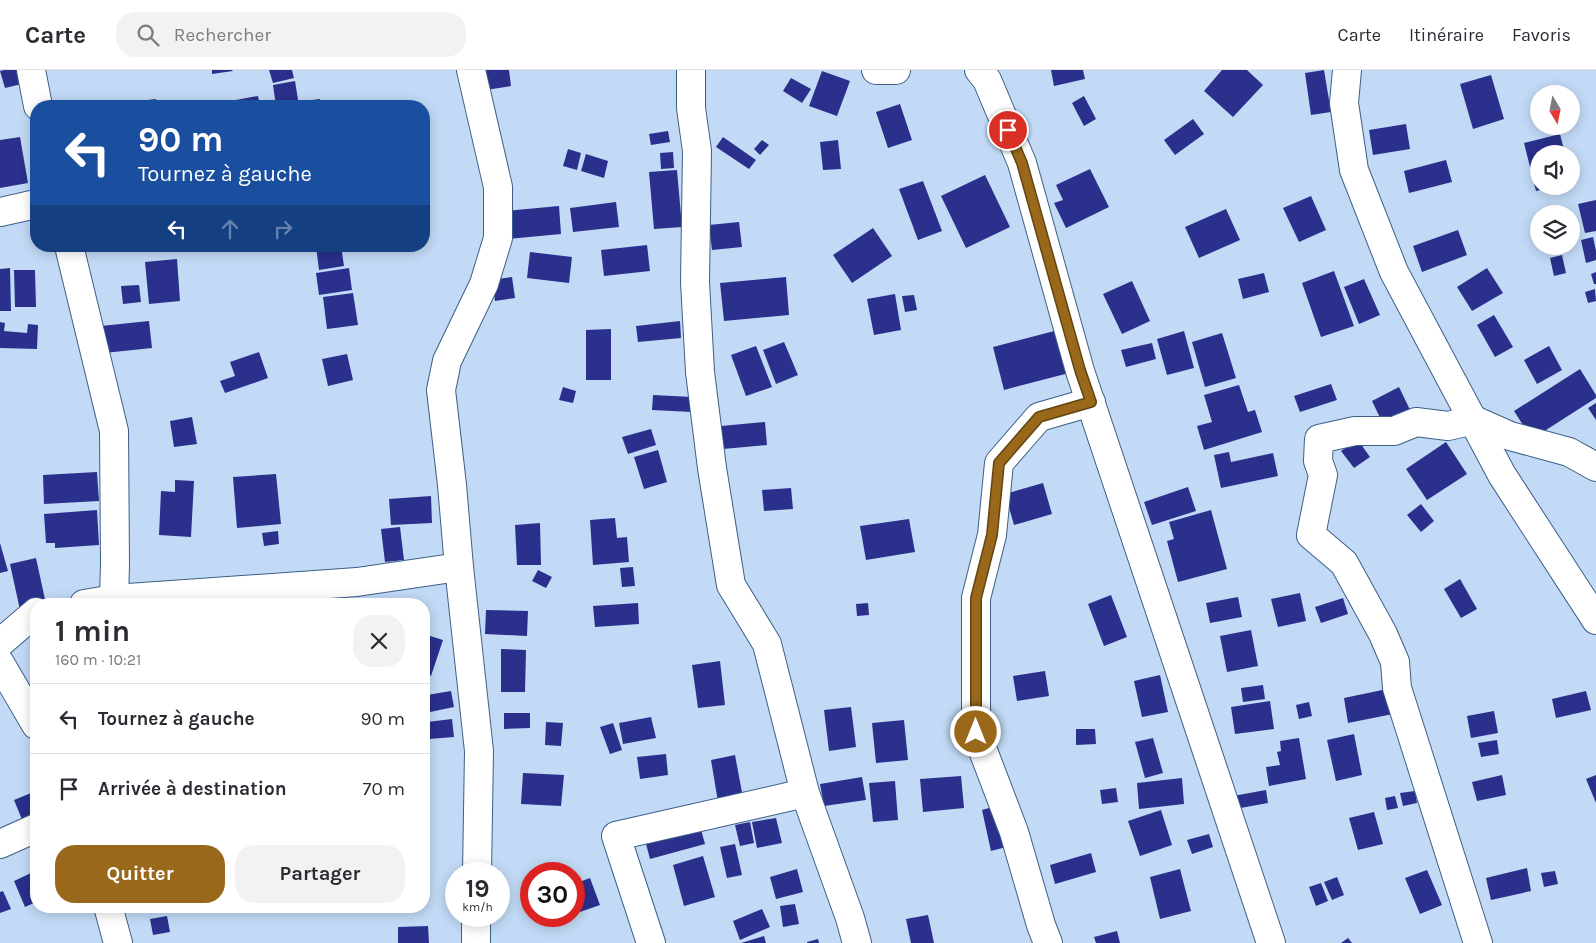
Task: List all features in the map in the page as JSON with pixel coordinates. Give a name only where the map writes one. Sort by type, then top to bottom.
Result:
[{"type":"street","points":[[31,70],[37,100]]},
{"type":"street","points":[[471,70],[498,187],[498,238],[484,284],[447,361],[441,390],[452,484],[458,566],[479,751],[477,862]]},
{"type":"street","points":[[691,70],[691,108],[697,151],[695,282],[700,372],[731,585],[767,644],[805,793],[850,918],[857,943]]},
{"type":"street","points":[[876,70],[896,70]]},
{"type":"street","points":[[979,70],[987,80],[1022,163],[1080,370],[1271,943]]},
{"type":"street","points":[[1347,70],[1344,103],[1354,170],[1394,272],[1502,475],[1596,620]]},
{"type":"street","points":[[0,212],[30,205]]},
{"type":"street","points":[[70,252],[114,430],[114,598]]},
{"type":"street","points":[[1048,943],[1014,832],[976,732],[976,598],[992,535],[999,463],[1039,417],[1091,402]]},
{"type":"street","points":[[1478,943],[1397,688],[1396,662],[1383,634],[1344,563],[1311,535],[1322,475],[1318,461],[1319,439],[1355,432],[1394,431],[1416,422],[1448,426],[1474,420],[1510,436],[1569,452],[1596,466]]},
{"type":"street","points":[[128,598],[357,582],[458,566]]},
{"type":"street","points":[[0,643],[30,617]]},
{"type":"street","points":[[0,663],[30,715]]},
{"type":"street","points":[[651,943],[616,836],[805,793]]},
{"type":"street","points":[[0,844],[30,831]]},
{"type":"street","points":[[110,913],[118,943]]},
{"type":"street","points":[[476,927],[476,943]]},
{"type":"building","points":[[19,70],[22,84],[5,88],[0,71]]},
{"type":"building","points":[[212,70],[232,70],[233,71],[212,74]]},
{"type":"building","points":[[269,70],[292,70],[294,78],[273,83]]},
{"type":"building","points":[[483,70],[509,70],[511,86],[486,90]]},
{"type":"building","points":[[1051,70],[1083,70],[1085,79],[1054,86]]},
{"type":"building","points":[[1222,70],[1247,70],[1263,85],[1233,117],[1204,91]]},
{"type":"building","points":[[1324,70],[1331,112],[1311,115],[1305,73]]},
{"type":"building","points":[[822,71],[850,81],[837,116],[809,106]]},
{"type":"building","points":[[1491,75],[1504,119],[1473,129],[1460,84]]},
{"type":"building","points":[[791,78],[811,89],[802,103],[783,91]]},
{"type":"building","points":[[295,81],[298,100],[275,100],[273,85]]},
{"type":"building","points":[[258,96],[259,100],[236,100]]},
{"type":"building","points":[[1084,96],[1096,119],[1084,126],[1072,103]]},
{"type":"building","points":[[900,104],[912,140],[888,148],[876,112]]},
{"type":"building","points":[[1193,119],[1204,134],[1175,155],[1164,140]]},
{"type":"building","points":[[1406,124],[1410,149],[1373,155],[1369,130]]},
{"type":"building","points":[[668,131],[670,142],[651,145],[649,134]]},
{"type":"building","points":[[1560,135],[1563,145],[1530,145],[1530,167],[1524,143]]},
{"type":"building","points":[[20,137],[28,183],[0,188],[0,140]]},
{"type":"building","points":[[723,137],[756,160],[749,169],[716,147]]},
{"type":"building","points":[[762,140],[769,145],[760,155],[754,149]]},
{"type":"building","points":[[838,140],[841,169],[823,170],[820,142]]},
{"type":"building","points":[[568,149],[581,153],[577,170],[563,166]]},
{"type":"building","points":[[673,152],[674,168],[661,169],[660,153]]},
{"type":"building","points":[[586,154],[608,161],[604,178],[581,171]]},
{"type":"building","points":[[1446,160],[1452,182],[1409,193],[1404,171]]},
{"type":"building","points":[[1090,169],[1109,207],[1066,228],[1054,203],[1063,200],[1056,185]]},
{"type":"building","points":[[677,170],[682,227],[654,229],[649,172]]},
{"type":"building","points":[[985,175],[1010,227],[966,248],[941,196]]},
{"type":"building","points":[[923,181],[942,231],[918,240],[899,189]]},
{"type":"building","points":[[1311,196],[1326,230],[1299,242],[1283,208]]},
{"type":"building","points":[[1596,200],[1596,231],[1585,233],[1580,205],[1578,204]]},
{"type":"building","points":[[616,202],[619,227],[573,232],[570,208]]},
{"type":"building","points":[[559,206],[561,234],[508,239],[506,211]]},
{"type":"building","points":[[1226,209],[1240,240],[1199,258],[1185,227]]},
{"type":"building","points":[[739,222],[742,247],[712,250],[709,225]]},
{"type":"building","points":[[873,228],[892,256],[852,283],[833,255]]},
{"type":"building","points":[[1458,230],[1467,255],[1422,272],[1413,246]]},
{"type":"building","points":[[1593,237],[1596,260],[1586,263],[1581,240]]},
{"type":"building","points":[[647,245],[650,271],[604,276],[601,250]]},
{"type":"building","points":[[317,252],[342,252],[344,266],[319,270]]},
{"type":"building","points":[[530,252],[572,257],[569,283],[527,278]]},
{"type":"building","points":[[1562,255],[1566,273],[1554,276],[1550,258]]},
{"type":"building","points":[[177,259],[180,301],[149,304],[145,262]]},
{"type":"building","points":[[10,268],[11,311],[0,311],[0,269]]},
{"type":"building","points":[[349,268],[352,290],[319,295],[316,273]]},
{"type":"building","points":[[1487,268],[1503,293],[1472,311],[1457,287]]},
{"type":"building","points":[[14,270],[35,270],[36,307],[15,307]]},
{"type":"building","points":[[1334,271],[1354,326],[1321,337],[1302,283]]},
{"type":"building","points":[[1596,272],[1596,284],[1594,284],[1591,274]]},
{"type":"building","points":[[1264,273],[1269,292],[1243,299],[1238,279]]},
{"type":"building","points":[[512,277],[515,298],[495,301],[492,280]]},
{"type":"building","points":[[786,277],[789,315],[724,321],[720,283]]},
{"type":"building","points":[[1364,279],[1380,315],[1359,324],[1344,287]]},
{"type":"building","points":[[1132,281],[1150,321],[1122,334],[1103,294]]},
{"type":"building","points":[[139,285],[141,302],[123,304],[121,286]]},
{"type":"building","points":[[1595,289],[1596,301],[1588,303],[1585,292]]},
{"type":"building","points":[[353,293],[358,325],[327,329],[323,297]]},
{"type":"building","points":[[895,294],[901,330],[874,335],[867,299]]},
{"type":"building","points":[[914,295],[917,310],[905,312],[902,296]]},
{"type":"building","points":[[1494,315],[1513,347],[1495,357],[1477,325]]},
{"type":"building","points":[[149,321],[152,348],[104,353],[101,326]]},
{"type":"building","points":[[680,321],[681,338],[638,342],[636,326]]},
{"type":"building","points":[[0,322],[5,323],[4,331],[27,333],[28,324],[38,325],[37,349],[0,348]]},
{"type":"building","points":[[611,329],[611,380],[586,380],[586,330]]},
{"type":"building","points":[[1058,330],[1069,373],[1004,390],[993,347]]},
{"type":"building","points":[[1184,331],[1194,368],[1167,375],[1157,339]]},
{"type":"building","points":[[1222,333],[1236,378],[1205,387],[1192,342]]},
{"type":"building","points":[[784,342],[798,375],[776,384],[763,350]]},
{"type":"building","points":[[1152,343],[1156,359],[1126,367],[1121,350]]},
{"type":"building","points":[[756,346],[772,387],[746,396],[731,355]]},
{"type":"building","points":[[1549,346],[1562,370],[1537,384],[1524,360]]},
{"type":"building","points":[[259,352],[268,378],[225,393],[220,381],[235,376],[230,362]]},
{"type":"building","points":[[347,354],[353,380],[328,386],[322,359]]},
{"type":"building","points":[[1580,369],[1596,398],[1532,439],[1514,411]]},
{"type":"building","points":[[1331,384],[1337,400],[1300,412],[1294,396]]},
{"type":"building","points":[[1239,385],[1248,412],[1255,410],[1262,432],[1204,450],[1197,426],[1212,422],[1204,395]]},
{"type":"building","points":[[563,387],[576,391],[573,403],[559,400]]},
{"type":"building","points":[[1399,387],[1412,414],[1385,428],[1372,401]]},
{"type":"building","points":[[653,395],[693,397],[692,412],[652,410]]},
{"type":"building","points":[[1596,403],[1596,420],[1588,408]]},
{"type":"building","points":[[192,417],[197,444],[174,447],[170,421]]},
{"type":"building","points":[[765,422],[767,445],[723,449],[721,426]]},
{"type":"building","points":[[651,429],[656,445],[628,454],[622,437]]},
{"type":"building","points":[[1358,440],[1370,457],[1354,468],[1341,451]]},
{"type":"building","points":[[1446,442],[1467,474],[1427,500],[1406,469]]},
{"type":"building","points":[[658,450],[667,482],[644,489],[634,457]]},
{"type":"building","points":[[1229,452],[1231,462],[1273,453],[1278,476],[1221,488],[1214,455]]},
{"type":"building","points":[[97,472],[99,501],[44,504],[43,475]]},
{"type":"building","points":[[276,474],[281,524],[237,528],[233,477]]},
{"type":"building","points":[[175,480],[194,481],[191,537],[159,535],[161,491],[175,492]]},
{"type":"building","points":[[1043,483],[1052,514],[1014,525],[1005,494]]},
{"type":"building","points":[[1188,487],[1196,511],[1152,525],[1144,502]]},
{"type":"building","points":[[791,488],[793,509],[764,511],[762,490]]},
{"type":"building","points":[[431,496],[432,523],[391,525],[389,499]]},
{"type":"building","points":[[1421,504],[1434,521],[1421,532],[1407,515]]},
{"type":"building","points":[[97,510],[99,545],[55,548],[55,543],[46,543],[44,514]]},
{"type":"building","points":[[1211,510],[1227,569],[1178,582],[1167,541],[1174,539],[1169,522]]},
{"type":"building","points":[[615,518],[617,538],[627,537],[629,562],[593,565],[590,520]]},
{"type":"building","points":[[909,519],[915,552],[866,560],[860,526]]},
{"type":"building","points":[[540,523],[541,565],[517,565],[515,525]]},
{"type":"building","points":[[400,527],[404,560],[385,562],[381,529]]},
{"type":"building","points":[[278,531],[279,544],[264,546],[262,533]]},
{"type":"building","points":[[0,543],[8,571],[0,573]]},
{"type":"building","points":[[36,558],[45,598],[30,598],[30,608],[20,610],[10,564]]},
{"type":"building","points":[[633,567],[635,586],[622,587],[620,568]]},
{"type":"building","points":[[538,570],[552,577],[546,588],[532,581]]},
{"type":"building","points":[[1460,579],[1477,609],[1461,618],[1444,589]]},
{"type":"building","points":[[1300,593],[1306,621],[1278,627],[1271,599]]},
{"type":"building","points":[[1111,595],[1127,637],[1104,646],[1088,604]]},
{"type":"building","points":[[1238,597],[1242,617],[1210,623],[1206,603]]},
{"type":"building","points":[[1343,598],[1348,614],[1321,623],[1315,607]]},
{"type":"building","points":[[638,603],[639,624],[595,627],[593,606]]},
{"type":"building","points":[[868,603],[869,615],[857,616],[856,604]]},
{"type":"building","points":[[486,610],[528,611],[527,636],[485,634]]},
{"type":"building","points":[[1251,630],[1258,666],[1227,672],[1220,636]]},
{"type":"building","points":[[430,636],[443,640],[430,676]]},
{"type":"building","points":[[501,649],[526,650],[525,692],[501,692]]},
{"type":"building","points":[[720,661],[725,705],[698,708],[692,665]]},
{"type":"building","points":[[1045,671],[1049,696],[1017,701],[1013,676]]},
{"type":"building","points":[[1160,675],[1168,712],[1142,717],[1134,681]]},
{"type":"building","points":[[1263,685],[1265,699],[1243,702],[1241,688]]},
{"type":"building","points":[[1387,689],[1393,714],[1348,723],[1344,698]]},
{"type":"building","points":[[451,691],[454,707],[430,712],[430,694]]},
{"type":"building","points":[[1586,691],[1591,710],[1556,718],[1552,699]]},
{"type":"building","points":[[1270,701],[1274,729],[1235,734],[1231,707]]},
{"type":"building","points":[[1309,702],[1312,716],[1299,719],[1296,705]]},
{"type":"building","points":[[851,707],[856,747],[829,751],[824,710]]},
{"type":"building","points":[[1494,711],[1498,733],[1471,738],[1467,716]]},
{"type":"building","points":[[504,713],[530,713],[530,728],[504,729]]},
{"type":"building","points":[[651,717],[656,738],[623,744],[619,723]]},
{"type":"building","points":[[452,719],[454,737],[430,739],[430,722]]},
{"type":"building","points":[[904,720],[908,760],[876,763],[872,723]]},
{"type":"building","points":[[546,722],[563,723],[561,746],[545,745]]},
{"type":"building","points":[[613,723],[622,750],[610,754],[600,727]]},
{"type":"building","points":[[1076,729],[1095,729],[1096,744],[1076,745]]},
{"type":"building","points":[[1354,734],[1362,775],[1336,781],[1327,740]]},
{"type":"building","points":[[1153,738],[1163,773],[1145,778],[1135,742]]},
{"type":"building","points":[[1299,738],[1306,779],[1269,786],[1266,767],[1280,765],[1277,752],[1281,751],[1280,741]]},
{"type":"building","points":[[1497,740],[1499,754],[1481,757],[1478,743]]},
{"type":"building","points":[[666,754],[668,775],[640,779],[637,757]]},
{"type":"building","points":[[735,755],[744,803],[719,808],[711,760]]},
{"type":"building","points":[[523,773],[564,775],[561,806],[521,804]]},
{"type":"building","points":[[1502,775],[1506,795],[1477,801],[1472,782]]},
{"type":"building","points":[[1596,775],[1596,803],[1586,779]]},
{"type":"building","points":[[961,776],[964,808],[923,812],[920,779]]},
{"type":"building","points":[[862,777],[866,800],[824,806],[820,784]]},
{"type":"building","points":[[1182,778],[1184,804],[1139,809],[1137,783]]},
{"type":"building","points":[[895,781],[898,820],[873,822],[869,783]]},
{"type":"building","points":[[1116,788],[1118,802],[1102,804],[1100,790]]},
{"type":"building","points":[[1266,790],[1268,803],[1235,809],[1233,796]]},
{"type":"building","points":[[1415,791],[1417,803],[1403,806],[1400,793]]},
{"type":"building","points":[[30,793],[30,819],[23,822],[14,800]]},
{"type":"building","points":[[1395,796],[1398,808],[1387,810],[1385,798]]},
{"type":"building","points":[[1000,805],[1010,846],[991,851],[982,810]]},
{"type":"building","points":[[1161,810],[1172,845],[1140,856],[1128,821]]},
{"type":"building","points":[[1374,812],[1383,844],[1358,850],[1349,818]]},
{"type":"building","points":[[776,818],[782,843],[757,848],[752,822]]},
{"type":"building","points":[[750,822],[754,843],[740,846],[735,825]]},
{"type":"building","points":[[700,826],[705,844],[650,859],[645,840]]},
{"type":"building","points":[[1209,834],[1213,847],[1192,854],[1187,840]]},
{"type":"building","points":[[735,844],[742,875],[727,878],[720,847]]},
{"type":"building","points":[[1091,853],[1096,872],[1055,884],[1050,865]]},
{"type":"building","points":[[703,856],[715,897],[684,906],[673,865]]},
{"type":"building","points":[[1527,868],[1531,891],[1491,900],[1486,878]]},
{"type":"building","points":[[797,869],[803,892],[776,899],[770,877]]},
{"type":"building","points":[[1180,869],[1191,911],[1160,919],[1150,877]]},
{"type":"building","points":[[1427,870],[1442,905],[1420,914],[1405,878]]},
{"type":"building","points":[[1555,871],[1558,884],[1544,887],[1541,873]]},
{"type":"building","points":[[30,873],[30,905],[25,907],[14,881]]},
{"type":"building","points":[[1337,877],[1344,895],[1332,900],[1324,882]]},
{"type":"building","points":[[590,878],[600,905],[585,910],[585,880]]},
{"type":"building","points":[[1321,883],[1328,901],[1316,906],[1309,887]]},
{"type":"building","points":[[3,891],[11,909],[0,913],[0,892]]},
{"type":"building","points":[[795,904],[799,924],[783,927],[780,906]]},
{"type":"building","points":[[762,909],[770,927],[740,940],[733,921]]},
{"type":"building","points":[[928,915],[934,943],[911,943],[906,919]]},
{"type":"building","points":[[167,916],[170,932],[153,935],[150,919]]},
{"type":"building","points":[[428,926],[429,943],[398,943],[398,927]]},
{"type":"building","points":[[1117,931],[1120,943],[1096,943],[1094,937]]},
{"type":"building","points":[[764,936],[766,943],[741,943]]},
{"type":"building","points":[[1348,938],[1352,943],[1341,943]]},
{"type":"building","points":[[818,939],[819,943],[807,943],[807,942]]},
{"type":"route","points":[[976,732],[976,598],[992,535],[999,463],[1039,417],[1091,402],[1080,370],[1022,163],[1008,130]]}]
